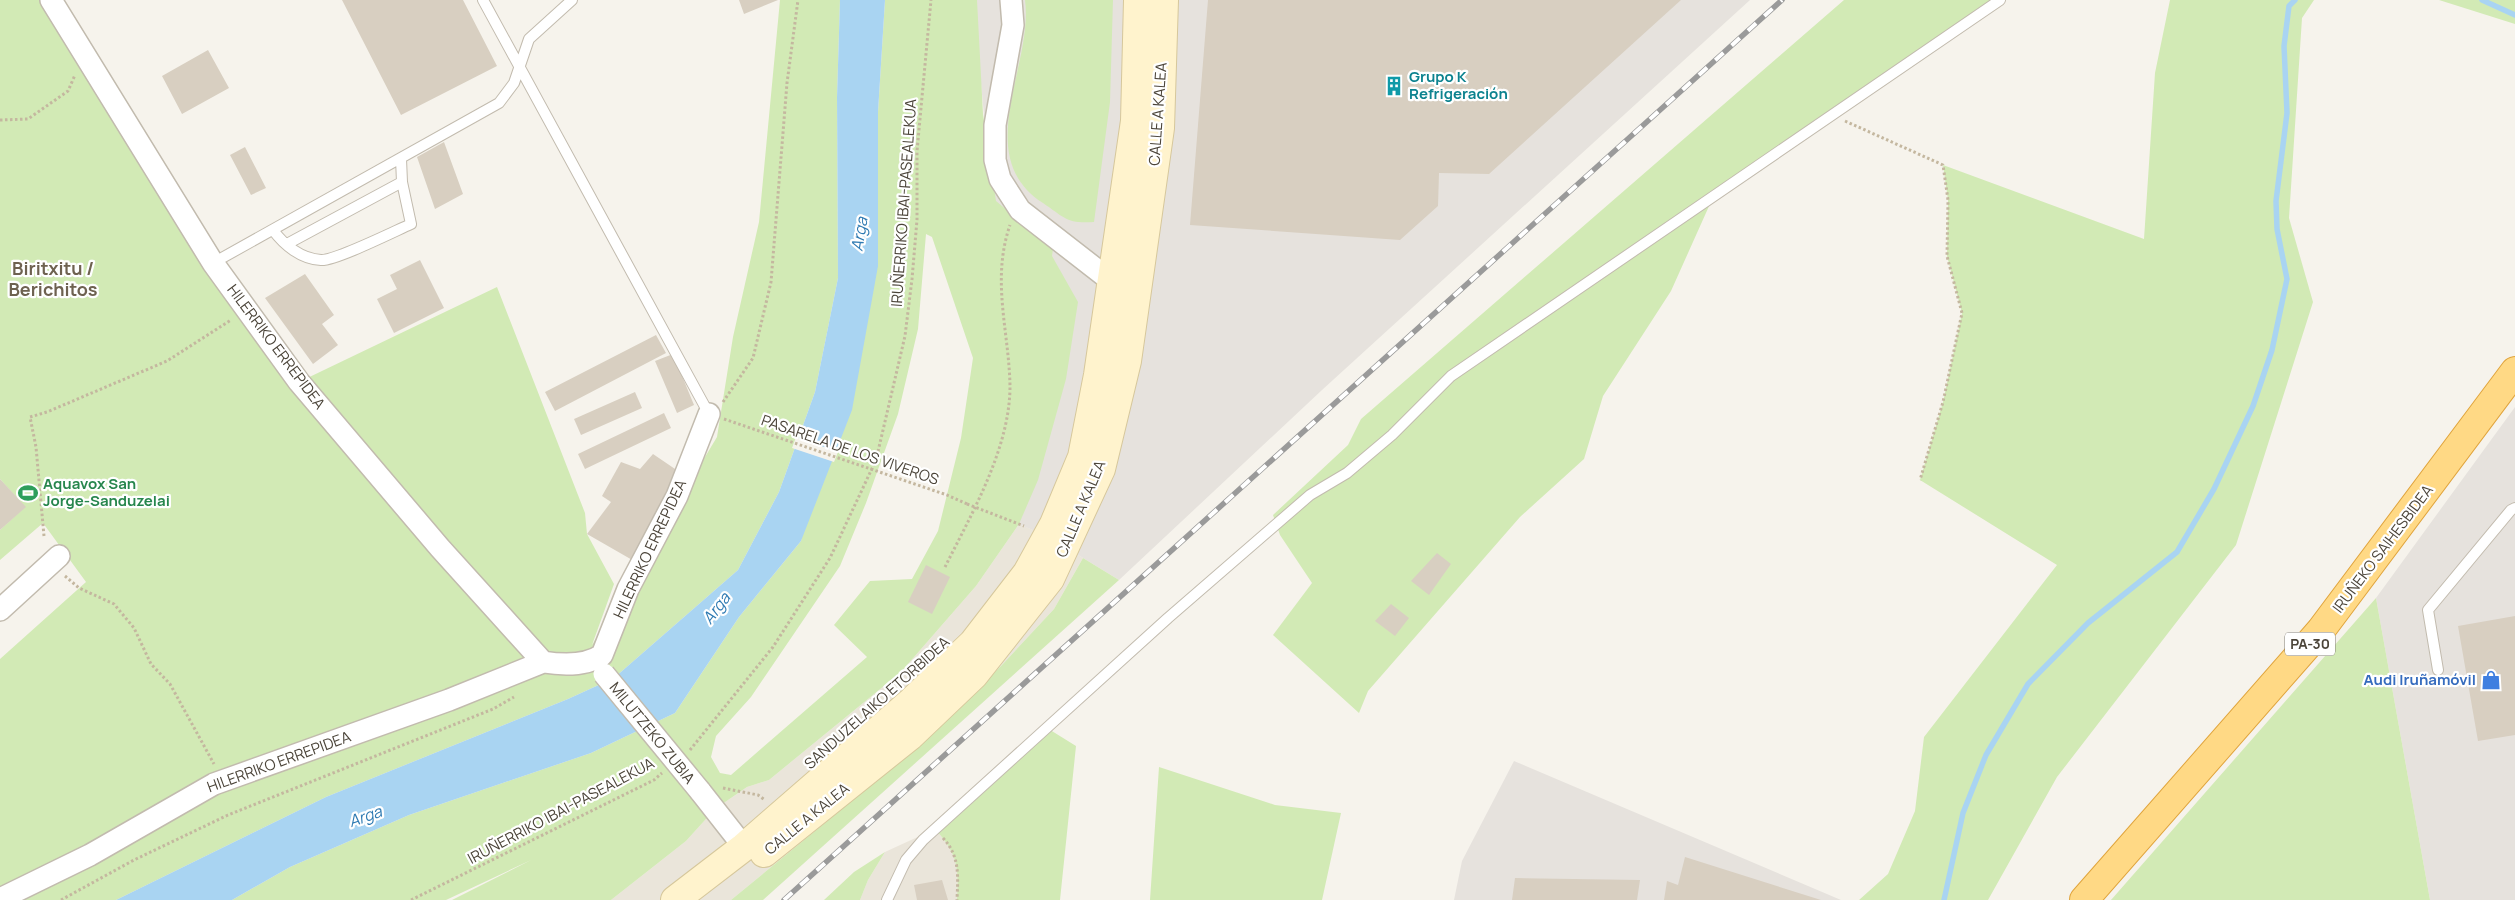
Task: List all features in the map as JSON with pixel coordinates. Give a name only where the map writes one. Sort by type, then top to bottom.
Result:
[{"type":"highway","name":"IRUÑEKO SAIHESBIDEA","points":[[2084,900],[2321,630],[2515,371]]},
{"type":"main road","name":"CALLE A KALEA","points":[[748,855],[973,643],[1027,573],[1054,524],[1082,457],[1098,375],[1110,280],[1135,121],[1138,0]]},
{"type":"main road","name":"CALLE A KALEA","points":[[748,855],[910,736],[974,675],[1050,579],[1101,469],[1127,361],[1160,128],[1164,0]]},
{"type":"main road","points":[[675,900],[748,855]]},
{"type":"main road","points":[[703,900],[748,855]]},
{"type":"street","name":"HILERRIKO ERREPIDEA","points":[[50,0],[213,263],[299,382],[440,548],[543,662]]},
{"type":"street","points":[[1011,0],[1012,25],[994,125],[995,160],[1000,179],[1020,210],[1110,280]]},
{"type":"street","name":"HILERRIKO ERREPIDEA","points":[[0,899],[90,855],[205,788],[224,780],[449,700],[543,662],[599,668],[602,655],[628,590],[717,417]]},
{"type":"street","points":[[0,610],[62,566]]},
{"type":"street","name":"MILUTZEKO ZUBIA","points":[[599,668],[710,789],[748,855]]},
{"type":"lane","points":[[482,0],[644,291],[717,417]]},
{"type":"lane","points":[[213,263],[499,103],[514,83],[529,39],[572,0]]},
{"type":"lane","points":[[887,900],[906,860],[935,829],[1168,618],[1310,495],[1347,473],[1392,435],[1451,376],[2000,0]]},
{"type":"lane","points":[[273,230],[297,253],[322,260],[362,247],[411,224],[402,182],[400,159]]},
{"type":"lane","points":[[287,244],[402,182]]},
{"type":"lane","points":[[2438,670],[2428,610],[2511,510],[2515,508]]},
{"type":"path","points":[[717,417],[720,406],[752,358],[771,282],[787,83],[798,0]]},
{"type":"path","name":"IRUÑERRIKO IBAI-PASEALEKUA","points":[[684,754],[695,746],[773,647],[825,566],[876,460],[905,336],[911,288],[917,220],[917,151],[931,0]]},
{"type":"path","points":[[0,120],[28,119],[68,91],[76,73],[86,58]]},
{"type":"path","points":[[1831,114],[1943,165],[1948,200],[1947,256],[1962,313],[1943,402],[1920,480]]},
{"type":"path","points":[[945,566],[975,506],[1003,438],[1010,387],[1002,303],[1003,246],[1014,216],[1020,210]]},
{"type":"path","points":[[44,536],[36,447],[30,416],[47,412],[167,361],[234,318],[243,303]]},
{"type":"path","name":"PASARELA DE LOS VIVEROS","points":[[717,417],[947,495],[1024,526]]},
{"type":"path","points":[[62,566],[79,588],[114,604],[134,628],[151,664],[170,684],[224,780]]},
{"type":"path","points":[[61,900],[134,860],[228,815],[493,708],[518,694]]},
{"type":"path","points":[[695,746],[697,754]]},
{"type":"path","name":"IRUÑERRIKO IBAI-PASEALEKUA","points":[[411,900],[654,780],[666,769]]},
{"type":"path","points":[[710,789],[758,795],[766,800]]},
{"type":"path","points":[[759,805],[772,795]]},
{"type":"path","points":[[935,829],[950,846],[959,870],[957,900]]},
{"type":"shaded area","points":[[973,0],[1750,0],[1322,390],[1119,580],[1047,536],[975,506],[1010,387]]},
{"type":"shaded area","points":[[2515,407],[2515,900],[2430,900],[2376,598]]},
{"type":"shaded area","points":[[1019,524],[1047,536],[1083,558],[1054,609],[1001,666],[898,763],[731,900],[611,900],[686,841],[715,809],[747,787],[769,780],[901,672],[976,586]]},
{"type":"shaded area","points":[[1514,761],[1841,900],[1454,900],[1462,861]]},
{"type":"shaded area","points":[[935,829],[950,846],[959,870],[959,900],[860,900],[868,880],[885,852]]},
{"type":"green space","points":[[0,0],[51,0],[299,382],[497,287],[585,513],[587,534],[614,584],[592,645],[717,437],[733,337],[759,222],[780,0],[840,0],[837,97],[838,278],[815,392],[779,492],[738,570],[614,678],[568,699],[326,797],[116,900],[0,900],[0,659],[86,582],[43,523],[0,560],[0,530],[25,507],[0,479]]},
{"type":"green space","points":[[885,0],[977,0],[983,114],[996,201],[1053,249],[1052,256],[1078,302],[1066,379],[1038,480],[1019,524],[976,586],[901,672],[769,780],[747,787],[715,809],[686,841],[611,900],[452,900],[531,860],[446,900],[232,900],[290,867],[409,815],[591,753],[675,713],[739,617],[801,541],[878,112]],"holes":[[[926,234],[932,237],[973,358],[961,438],[938,531],[912,579],[870,581],[834,625],[867,657],[731,775],[720,773],[711,757],[716,736],[751,697],[840,566],[866,503],[898,414],[918,329]]]},
{"type":"green space","points":[[1025,0],[1113,0],[1110,102],[1094,222],[1072,221],[1043,203],[1022,183],[1011,161],[1008,135],[1010,108],[1025,25]]},
{"type":"green space","points":[[1844,0],[2004,0],[1714,195],[1671,291],[1603,396],[1584,459],[1520,517],[1368,691],[1359,713],[1273,635],[1312,583],[1280,535],[1273,515],[1348,445],[1361,419]]},
{"type":"green space","points":[[2170,0],[2314,0],[2302,18],[2289,218],[2313,302],[2236,545],[2057,777],[1988,900],[1859,900],[1888,874],[1915,811],[1924,737],[2057,565],[1920,480],[1943,402],[1962,313],[1947,256],[1948,200],[1943,165],[2144,239],[2155,73]]},
{"type":"green space","points":[[2439,0],[2515,0],[2515,24]]},
{"type":"green space","points":[[1083,558],[1119,580],[763,900],[731,900],[898,763],[1001,666],[1054,609]]},
{"type":"green space","points":[[2376,598],[2430,900],[2111,900]]},
{"type":"green space","points":[[1047,728],[1076,746],[1060,900],[957,900],[958,878],[953,854],[935,829]]},
{"type":"green space","points":[[1159,767],[1275,805],[1341,813],[1322,900],[1150,900]]},
{"type":"green space","points":[[885,852],[868,880],[860,900],[824,900],[854,872]]},
{"type":"water","name":"Arga","points":[[840,0],[885,0],[878,112],[878,266],[852,410],[801,541],[739,617],[675,713],[591,753],[409,815],[290,867],[232,900],[116,900],[326,797],[568,699],[614,678],[738,570],[779,492],[815,392],[838,278],[837,97]]},
{"type":"pier","points":[[796,437],[838,452],[834,462],[792,448]]},
{"type":"building","points":[[342,0],[463,0],[497,66],[401,115]]},
{"type":"building","points":[[739,0],[778,0],[744,14]]},
{"type":"building","name":"Grupo K Refrigeración","points":[[1208,0],[1681,0],[1489,174],[1439,173],[1438,206],[1400,240],[1190,225]]},
{"type":"building","points":[[208,50],[229,88],[182,114],[162,76]]},
{"type":"building","points":[[444,142],[463,194],[435,209],[417,157]]},
{"type":"building","points":[[245,147],[266,188],[251,195],[230,155]]},
{"type":"building","points":[[420,260],[444,308],[394,333],[377,299],[397,289],[390,275]]},
{"type":"building","points":[[305,274],[334,315],[322,324],[338,345],[313,364],[265,298]]},
{"type":"building","points":[[656,335],[666,353],[555,411],[545,392]]},
{"type":"building","points":[[673,354],[694,405],[677,413],[655,361]]},
{"type":"building","points":[[635,392],[642,408],[581,435],[574,419]]},
{"type":"building","points":[[664,413],[671,428],[585,469],[578,454]]},
{"type":"building","points":[[653,454],[678,471],[634,561],[587,534],[611,502],[602,496],[621,462],[640,469]]},
{"type":"building","points":[[0,479],[26,507],[0,530]]},
{"type":"building","points":[[1437,553],[1451,564],[1429,595],[1411,581]]},
{"type":"building","points":[[926,565],[950,577],[932,614],[908,602]]},
{"type":"building","points":[[1391,604],[1409,618],[1395,636],[1375,621]]},
{"type":"building","name":"Audi Iruñamóvil","points":[[2515,616],[2515,735],[2478,741],[2458,626]]},
{"type":"building","points":[[1685,857],[1821,900],[1664,900],[1667,881],[1678,885]]},
{"type":"building","points":[[1515,878],[1640,880],[1637,900],[1512,900]]},
{"type":"building","points":[[942,880],[948,900],[917,900],[914,885]]},
{"type":"waterway","points":[[1944,900],[1963,813],[1986,755],[2028,684],[2088,623],[2177,552],[2214,489],[2253,406],[2272,350],[2287,279],[2277,229],[2276,201],[2287,113],[2284,46],[2289,6],[2295,0]]},
{"type":"waterway","points":[[2482,0],[2515,15]]},
{"type":"railway","points":[[784,900],[1782,0]]},
{"type":"place","name":"Grupo K Refrigeración","points":[[1394,86]]},
{"type":"place","name":"Aquavox San Jorge-Sanduzelai","points":[[28,493]]},
{"type":"place","name":"Audi Iruñamóvil","points":[[2491,680]]},
{"type":"district","name":"Biritxitu / Berichitos","points":[[53,279]]}]
